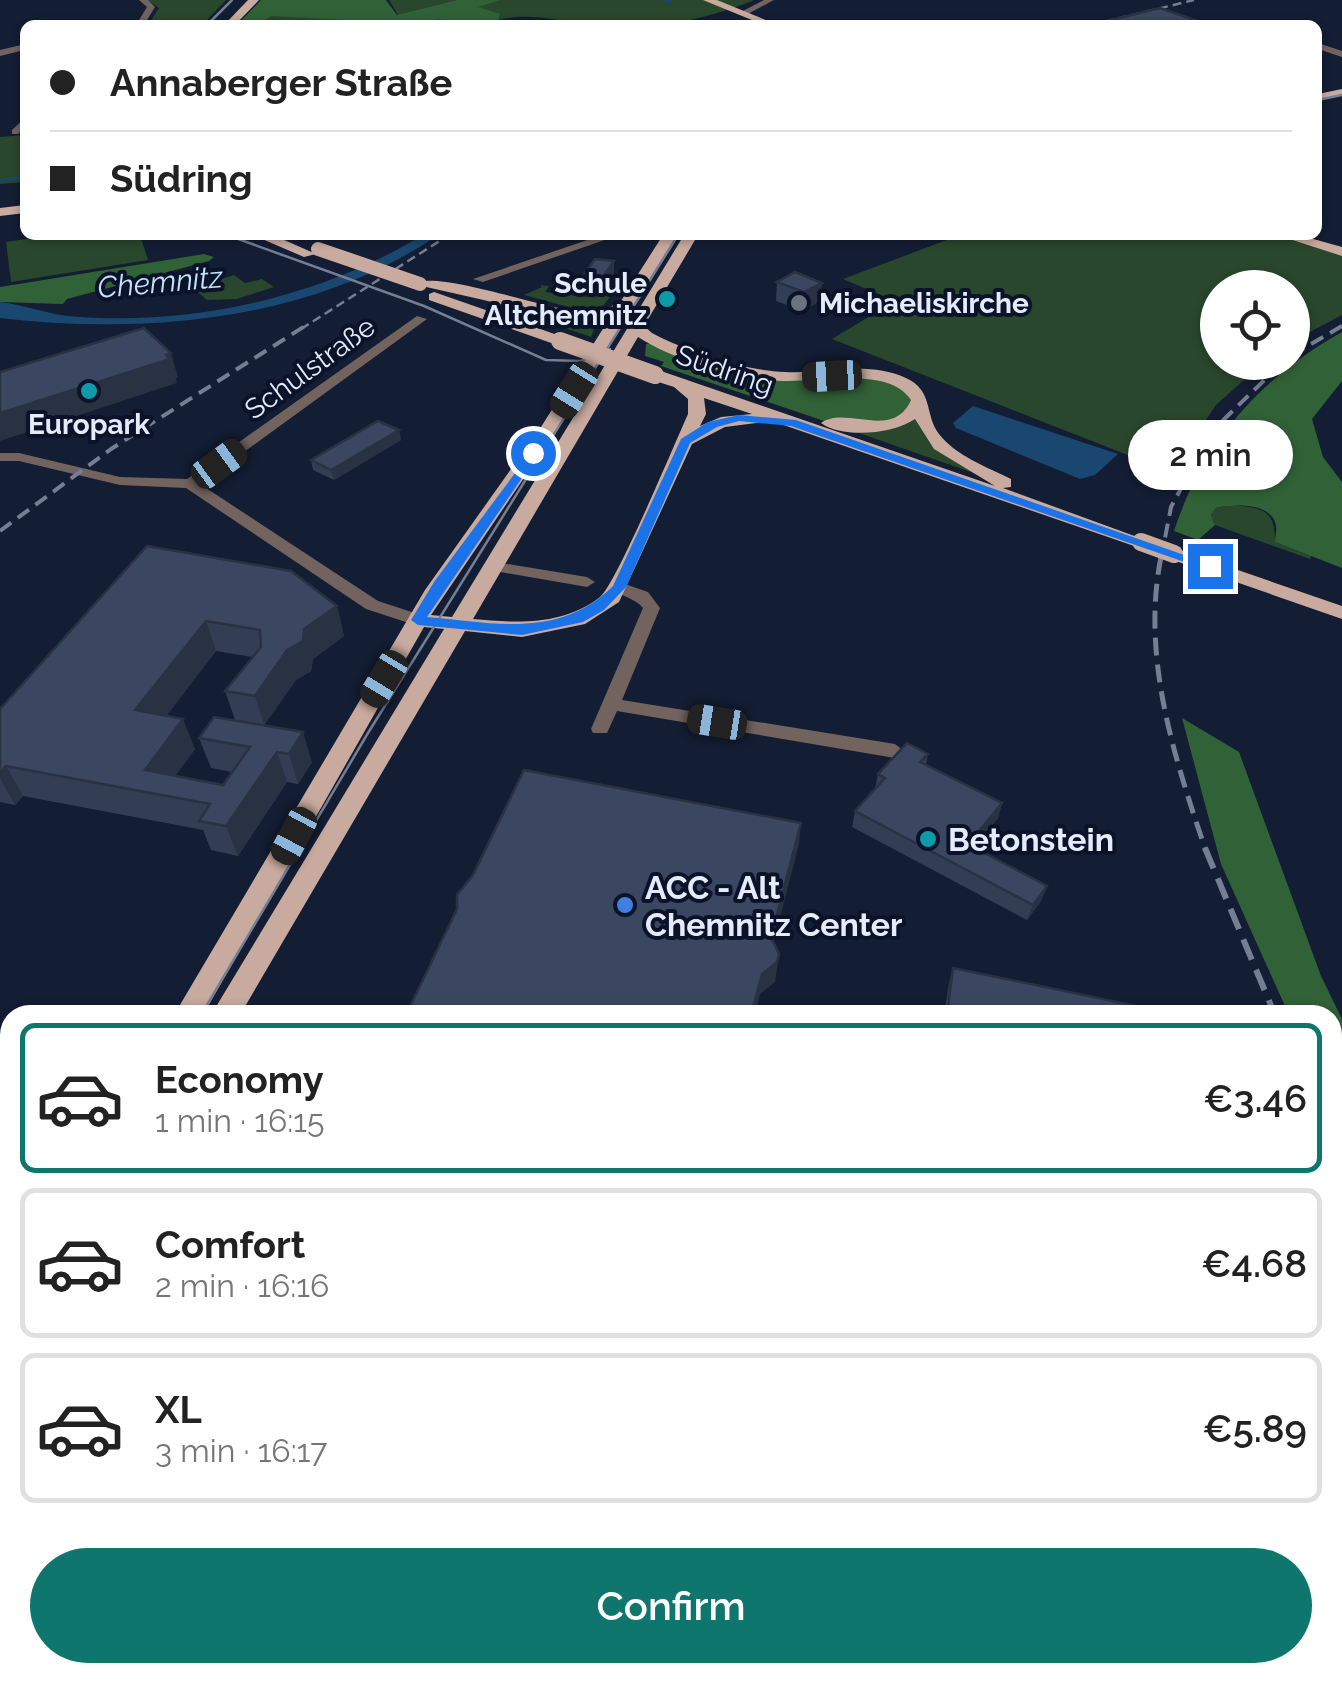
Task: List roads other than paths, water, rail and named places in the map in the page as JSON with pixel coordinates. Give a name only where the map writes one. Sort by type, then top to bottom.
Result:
[{"type":"main road","points":[[223,20],[243,0]]},
{"type":"main road","points":[[234,20],[254,0]]},
{"type":"main road","points":[[711,1],[760,20]]},
{"type":"main road","name":"Südring","points":[[276,240],[1008,485],[1342,613]]},
{"type":"main road","name":"Südring","points":[[291,240],[313,252]]},
{"type":"main road","points":[[194,1005],[280,864],[339,752],[438,585],[549,428],[667,240]]},
{"type":"main road","points":[[231,1005],[688,240]]},
{"type":"main road","points":[[1301,240],[1342,252]]},
{"type":"main road","points":[[415,287],[474,292],[580,316],[603,315],[622,308]]},
{"type":"main road","points":[[637,328],[664,343],[753,373],[788,377],[860,374],[906,384],[925,405],[925,423],[936,441],[1008,485]]},
{"type":"main road","points":[[623,350],[664,343]]},
{"type":"main road","name":"Südring","points":[[658,370],[680,384],[726,400],[1142,537]]},
{"type":"main road","points":[[418,620],[498,630],[551,627],[600,607],[619,587],[697,414],[696,398],[680,384]]},
{"type":"main road","points":[[830,423],[893,424],[912,416],[920,398]]},
{"type":"main road","points":[[697,414],[714,402],[726,400],[778,406]]},
{"type":"main road","points":[[685,441],[729,420],[792,422]]},
{"type":"main road","name":"Südring","points":[[1175,549],[1342,601]]},
{"type":"street","points":[[143,0],[151,7],[143,20]]},
{"type":"street","points":[[738,12],[770,0]]},
{"type":"street","points":[[1322,41],[1330,38]]},
{"type":"street","points":[[14,132],[20,126]]},
{"type":"street","points":[[479,278],[597,240]]},
{"type":"street","name":"Schulstraße","points":[[190,484],[421,319]]},
{"type":"street","points":[[0,457],[19,457],[120,481],[190,484],[372,605],[418,620]]},
{"type":"street","points":[[495,566],[587,582]]},
{"type":"street","points":[[600,729],[652,608],[642,596],[619,587]]},
{"type":"street","points":[[611,704],[896,751]]},
{"type":"water","points":[[414,240],[430,240],[389,264],[337,287],[283,304],[227,315],[113,324],[0,318],[0,302],[68,316],[160,317],[206,312],[297,291],[383,257]]},
{"type":"water","points":[[973,406],[1118,454],[1095,475],[1080,479],[956,428],[953,423]]},
{"type":"waterway","points":[[664,0],[671,2]]},
{"type":"waterway","points":[[0,181],[20,177]]},
{"type":"tram line","points":[[212,20],[232,0]]},
{"type":"tram line","points":[[1322,99],[1342,95]]},
{"type":"tram line","points":[[241,240],[424,306],[546,360],[581,361],[606,351]]},
{"type":"tram line","points":[[606,351],[675,240]]},
{"type":"tram line","points":[[606,351],[610,349]]},
{"type":"tram line","points":[[207,1005],[368,733],[606,351]]},
{"type":"railway","points":[[1112,20],[1194,0]]},
{"type":"railway","points":[[301,329],[441,240]]},
{"type":"railway","points":[[0,531],[111,449],[305,326]]},
{"type":"railway","points":[[1310,345],[1342,326],[1338,329]]},
{"type":"railway","points":[[1161,559],[1171,507],[1212,431],[1264,380]]},
{"type":"railway","points":[[1161,557],[1155,631],[1158,669],[1172,743],[1205,848]]},
{"type":"railway","points":[[1205,848],[1271,1005]]},
{"type":"place","name":"Schule Altchemnitz","points":[[667,299]]},
{"type":"place","name":"Michaeliskirche","points":[[799,303]]},
{"type":"place","name":"Europark","points":[[89,391]]},
{"type":"place","name":"Betonstein","points":[[928,839]]},
{"type":"place","name":"ACC - Alt Chemnitz Center","points":[[625,905]]},
{"type":"water label","name":"Chemnitz","points":[[160,282]]}]
